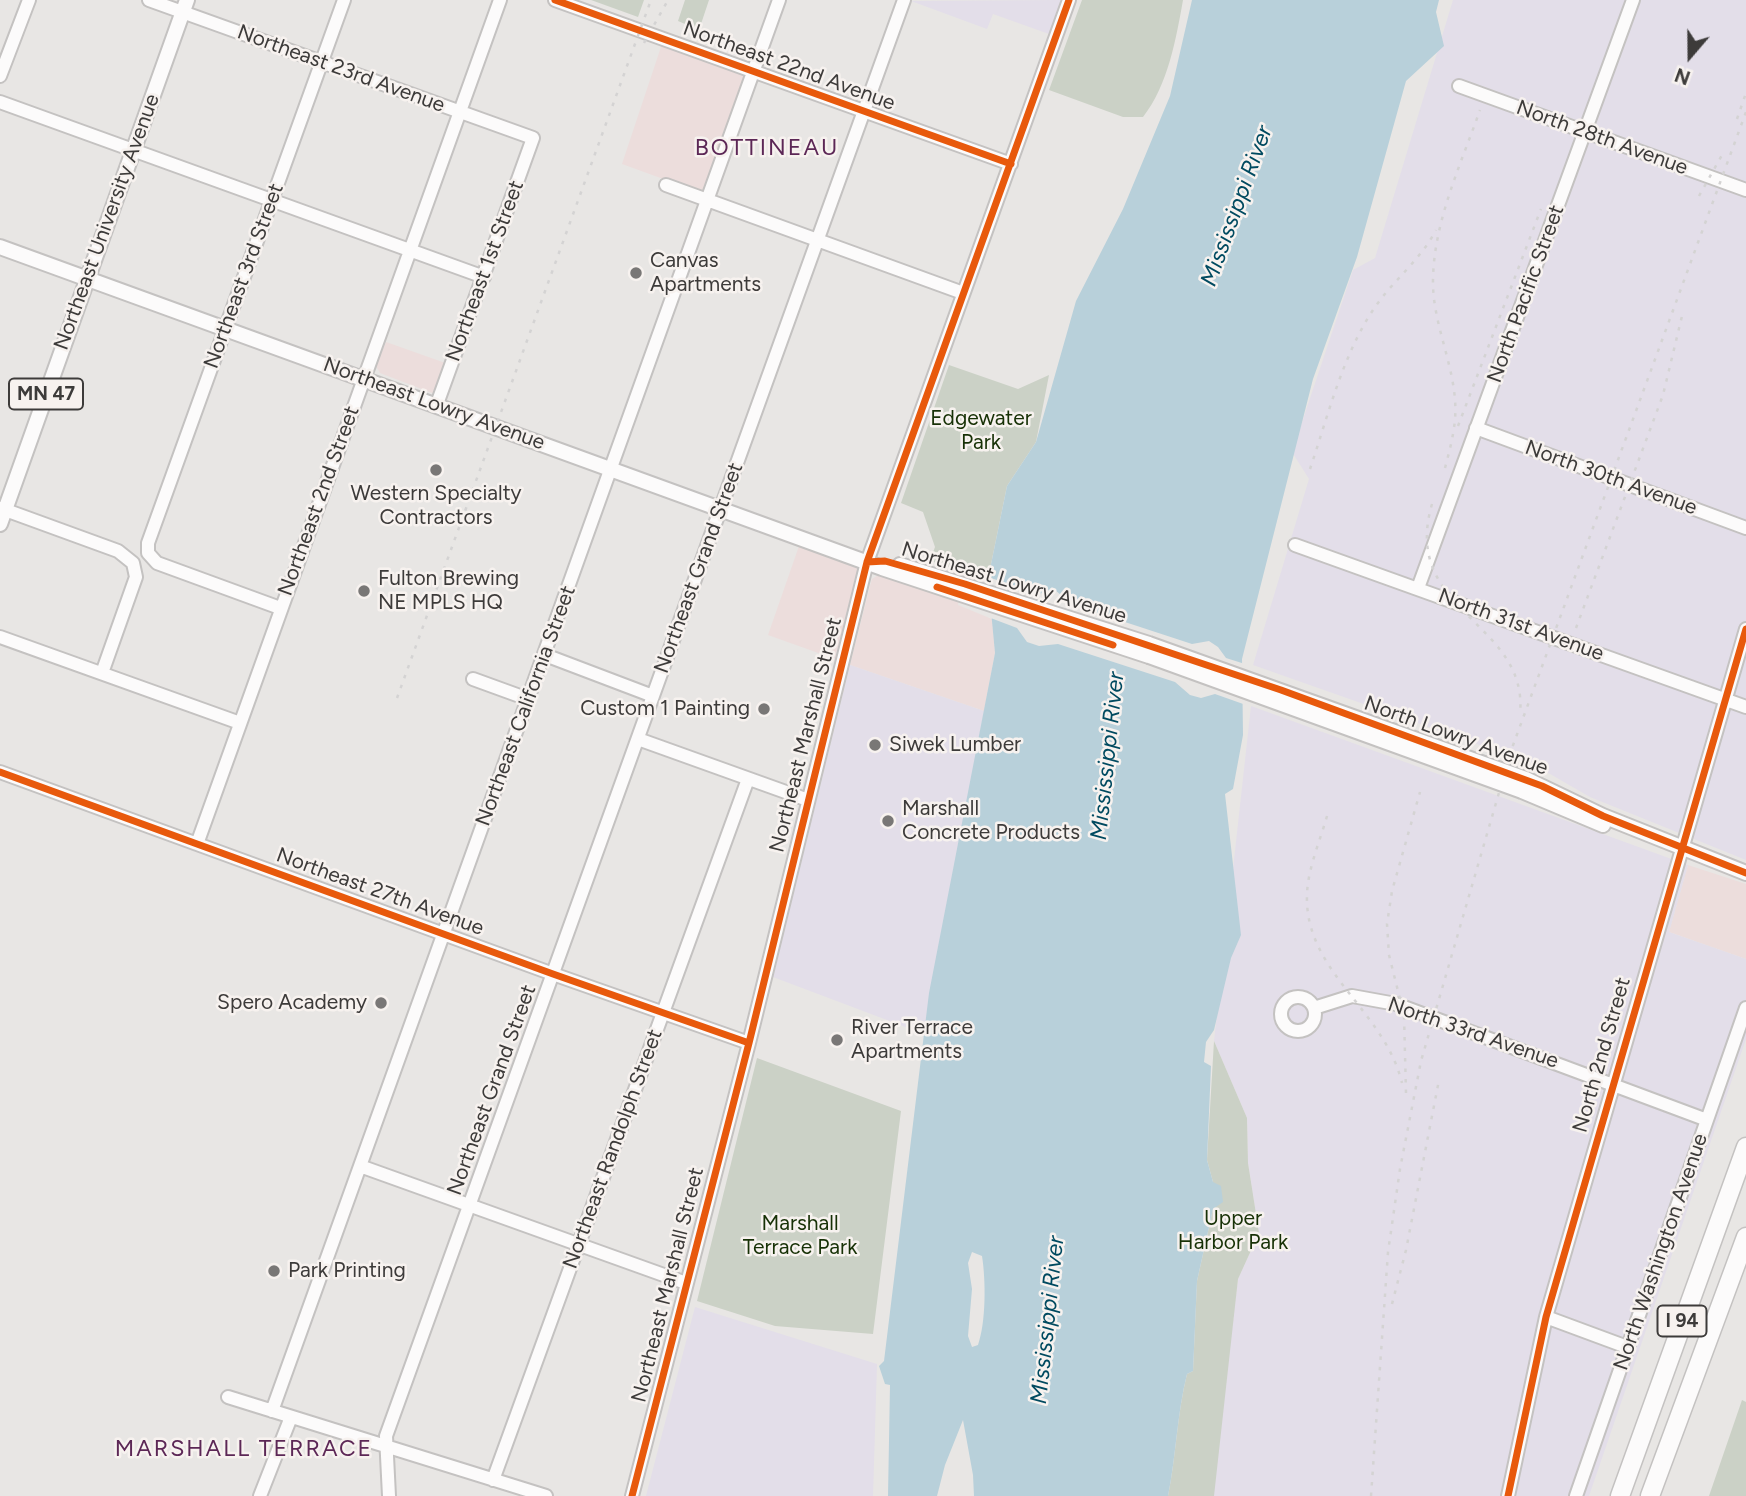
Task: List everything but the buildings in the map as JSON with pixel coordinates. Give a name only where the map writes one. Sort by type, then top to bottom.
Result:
[{"type":"highway","name":"I 94","points":[[1620,1496],[1746,1147]]},
{"type":"highway","name":"I 94","points":[[1650,1496],[1746,1237]]},
{"type":"main road","name":"Northeast University Avenue","points":[[2,514],[185,6]]},
{"type":"main road","name":"Northeast Lowry Avenue","points":[[0,247],[867,562],[1149,650]]},
{"type":"main road","name":"North Lowry Avenue","points":[[1149,650],[1524,785],[1671,841],[1681,849],[1746,873]]},
{"type":"street","points":[[0,76],[29,0]]},
{"type":"street","name":"Northeast 23rd Avenue","points":[[149,0],[185,6],[321,62],[533,138]]},
{"type":"street","name":"Northeast 3rd Street","points":[[280,608],[157,563],[148,554],[148,543],[344,0]]},
{"type":"street","name":"Northeast 2nd Street","points":[[197,844],[500,0]]},
{"type":"street","name":"Northeast 22nd Avenue","points":[[555,0],[1011,164]]},
{"type":"street","name":"Northeast California Street","points":[[272,1411],[779,0]]},
{"type":"street","name":"Northeast Grand Street","points":[[389,1496],[386,1436],[904,0]]},
{"type":"street","name":"Northeast Marshall Street","points":[[632,1496],[750,1043],[867,562],[1069,0]]},
{"type":"street","name":"North Pacific Street","points":[[1418,588],[1633,0]]},
{"type":"street","name":"North 28th Avenue","points":[[1458,86],[1746,190]]},
{"type":"street","points":[[0,102],[484,277]]},
{"type":"street","name":"Northeast 1st Street","points":[[437,404],[533,138]]},
{"type":"street","points":[[666,184],[963,293]]},
{"type":"street","name":"North 30th Avenue","points":[[1476,428],[1746,528]]},
{"type":"street","points":[[2,514],[118,551],[134,563],[136,576],[102,673]]},
{"type":"street","name":"North 31st Avenue","points":[[1295,545],[1746,707]]},
{"type":"street","name":"North 2nd Street","points":[[1508,1496],[1546,1317],[1746,629]]},
{"type":"street","points":[[0,637],[240,723]]},
{"type":"street","points":[[545,655],[653,696]]},
{"type":"street","points":[[473,679],[528,699]]},
{"type":"street","points":[[638,739],[808,800]]},
{"type":"street","name":"Northeast 27th Avenue","points":[[0,772],[552,974],[750,1043]]},
{"type":"street","name":"Northeast Randolph Street","points":[[493,1480],[748,779]]},
{"type":"street","name":"North 33rd Avenue","points":[[1314,1008],[1352,996],[1375,999],[1707,1120]]},
{"type":"street","name":"North Washington Avenue","points":[[1576,1496],[1746,1008]]},
{"type":"street","points":[[360,1166],[686,1283]]},
{"type":"street","points":[[1546,1317],[1627,1347]]},
{"type":"street","points":[[228,1397],[493,1480],[521,1492],[546,1496]]},
{"type":"street","points":[[260,1496],[291,1417]]},
{"type":"shaded area","points":[[1061,0],[1049,34],[993,14],[987,29],[911,1]]},
{"type":"shaded area","points":[[1453,0],[1746,0],[1746,860],[1590,797],[1531,763],[1253,665],[1309,479],[1292,452],[1353,270],[1375,258]]},
{"type":"shaded area","points":[[662,44],[746,76],[705,190],[699,192],[622,164]]},
{"type":"shaded area","points":[[386,342],[451,365],[440,396],[380,373],[376,366]]},
{"type":"shaded area","points":[[799,546],[858,567],[835,659],[768,635]]},
{"type":"shaded area","points":[[880,574],[959,599],[958,605],[992,619],[995,653],[984,711],[850,665],[872,579]]},
{"type":"shaded area","points":[[850,665],[984,711],[924,1034],[773,977]]},
{"type":"shaded area","points":[[1251,706],[1688,865],[1669,932],[1746,959],[1746,1039],[1589,1496],[1211,1496],[1238,1279],[1259,1233],[1248,1163],[1247,1118],[1214,1041]]},
{"type":"shaded area","points":[[1688,865],[1746,884],[1746,959],[1669,932]]},
{"type":"shaded area","points":[[695,1307],[877,1364],[873,1496],[646,1496]]},
{"type":"green space","points":[[591,0],[644,0],[638,17]]},
{"type":"green space","points":[[685,0],[709,0],[699,30],[678,21]]},
{"type":"green space","points":[[1082,0],[1183,0],[1165,76],[1143,117],[1123,117],[1049,90]]},
{"type":"green space","name":"Edgewater Park","points":[[949,365],[1018,389],[1049,375],[1036,442],[1007,486],[988,579],[930,561],[935,547],[923,512],[901,503]]},
{"type":"green space","name":"Upper Harbor Park","points":[[1214,1041],[1247,1118],[1248,1163],[1259,1233],[1238,1279],[1214,1496],[1168,1496],[1187,1374],[1193,1371],[1197,1281],[1213,1209],[1213,1182],[1207,1160]]},
{"type":"green space","name":"Marshall Terrace Park","points":[[757,1058],[901,1111],[873,1334],[775,1326],[697,1301]]},
{"type":"green space","points":[[1742,1400],[1746,1402],[1746,1496],[1709,1496]]},
{"type":"water","name":"Mississippi River","points":[[1192,0],[1439,0],[1436,12],[1444,46],[1406,81],[1357,257],[1313,379],[1242,659],[1243,735],[1233,789],[1225,794],[1241,935],[1231,958],[1214,1030],[1206,1042],[1204,1062],[1211,1066],[1207,1160],[1213,1182],[1221,1186],[1223,1202],[1213,1209],[1197,1281],[1193,1371],[1187,1374],[1184,1389],[1168,1496],[974,1496],[963,1420],[945,1465],[937,1496],[888,1496],[890,1385],[885,1384],[879,1366],[884,1361],[929,993],[995,653],[988,579],[1007,486],[1036,442],[1076,301],[1123,209],[1170,96]],"holes":[[[972,1252],[982,1256],[984,1313],[978,1345],[972,1347],[968,1336],[972,1289],[968,1263]]]},
{"type":"pier","points":[[985,576],[1038,594],[1055,590],[1073,605],[1192,644],[1209,641],[1218,647],[1226,658],[1245,664],[1246,705],[1215,694],[1201,698],[1190,695],[1175,682],[1058,644],[1039,646],[1027,642],[1017,628],[988,617]]},
{"type":"railway","points":[[397,698],[651,0]]},
{"type":"railway","points":[[644,43],[668,0]]},
{"type":"railway","points":[[1737,119],[1746,93]]},
{"type":"railway","points":[[1445,468],[1454,426],[1455,400],[1436,309],[1433,279],[1435,257],[1443,214],[1480,110]]},
{"type":"railway","points":[[1371,1496],[1388,1252],[1400,1169],[1421,1061],[1512,748],[1746,112]]},
{"type":"railway","points":[[1699,196],[1722,155]]},
{"type":"railway","points":[[1458,426],[1541,209]]},
{"type":"railway","points":[[1310,469],[1337,387],[1362,328],[1436,230]]},
{"type":"railway","points":[[1576,628],[1663,395],[1682,316]]},
{"type":"railway","points":[[1432,504],[1427,541],[1434,570],[1448,594],[1506,657],[1517,683],[1520,714]]},
{"type":"railway","points":[[1406,1093],[1404,1015],[1389,955],[1387,924],[1392,891],[1420,792]]},
{"type":"railway","points":[[1327,816],[1308,884],[1309,921],[1318,946],[1331,969],[1379,1033],[1393,1057],[1402,1083]]},
{"type":"railway","points":[[1392,1304],[1406,1250],[1439,1080]]},
{"type":"cycle path","points":[[555,0],[1011,164]]},
{"type":"cycle path","points":[[632,1496],[749,1043],[867,562],[1069,0]]},
{"type":"cycle path","points":[[867,562],[885,561],[965,584],[1281,690],[1542,786],[1603,816],[1746,873]]},
{"type":"cycle path","points":[[937,587],[1113,645]]},
{"type":"cycle path","points":[[1508,1496],[1546,1317],[1746,629]]},
{"type":"cycle path","points":[[0,772],[749,1043]]},
{"type":"place","name":"Canvas Apartments","points":[[636,273]]},
{"type":"place","name":"Western Specialty Contractors","points":[[436,470]]},
{"type":"place","name":"Fulton Brewing NE MPLS HQ","points":[[364,591]]},
{"type":"place","name":"Custom 1 Painting","points":[[764,709]]},
{"type":"place","name":"Siwek Lumber","points":[[875,745]]},
{"type":"place","name":"Marshall Concrete Products","points":[[888,821]]},
{"type":"place","name":"Spero Academy","points":[[381,1003]]},
{"type":"place","name":"River Terrace Apartments","points":[[837,1040]]},
{"type":"place","name":"Park Printing","points":[[274,1271]]},
{"type":"district","name":"BOTTINEAU","points":[[767,148]]},
{"type":"district","name":"MARSHALL TERRACE","points":[[244,1449]]}]
